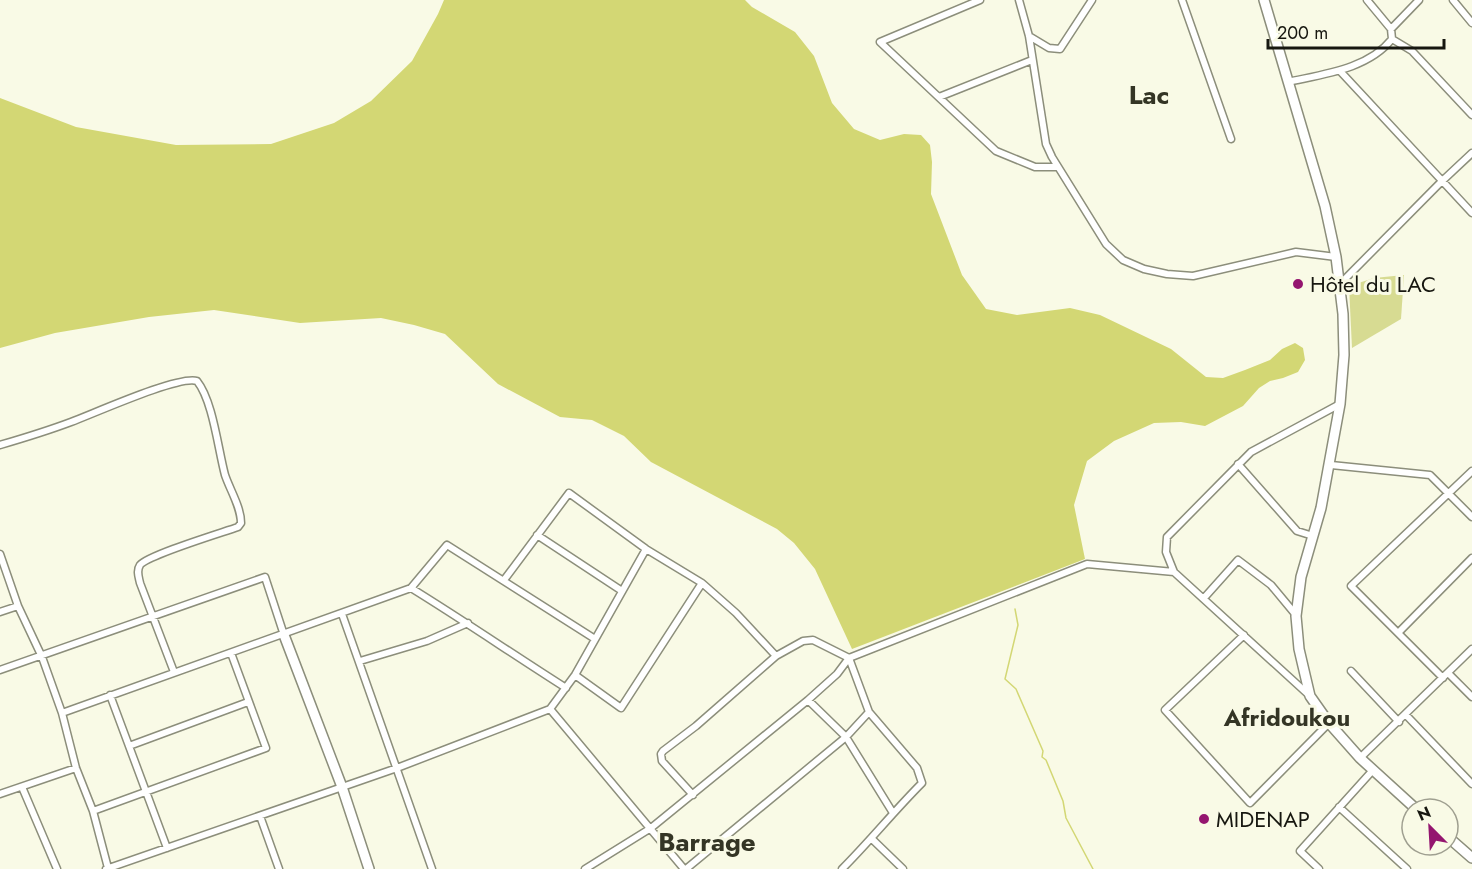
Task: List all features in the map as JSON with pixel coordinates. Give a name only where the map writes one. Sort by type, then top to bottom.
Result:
[{"type":"main road","points":[[1264,0],[1325,207],[1336,257],[1343,314],[1344,355],[1340,404],[1331,465],[1301,577],[1296,616],[1299,649],[1310,696],[1329,723],[1360,758],[1403,797]]},
{"type":"main road","points":[[284,634],[342,787],[369,869]]},
{"type":"street","points":[[980,0],[880,42],[996,151],[1035,167],[1058,167]]},
{"type":"street","points":[[1019,0],[1029,36],[1045,138],[1058,167],[1106,244],[1124,260],[1144,269],[1193,276],[1296,252],[1336,257]]},
{"type":"street","points":[[1029,36],[1049,48],[1060,49],[1092,0]]},
{"type":"street","points":[[1182,0],[1232,139]]},
{"type":"street","points":[[1367,0],[1390,29],[1392,39],[1412,51],[1472,115]]},
{"type":"street","points":[[1390,29],[1419,0]]},
{"type":"street","points":[[1453,0],[1472,23]]},
{"type":"street","points":[[1288,82],[1340,71],[1382,52],[1392,39]]},
{"type":"street","points":[[939,97],[1032,60]]},
{"type":"street","points":[[1340,71],[1472,213]]},
{"type":"street","points":[[1340,284],[1472,153]]},
{"type":"street","points":[[0,445],[68,423],[169,385],[190,380],[197,381],[206,398],[241,523],[238,527],[148,560],[139,566],[138,576],[174,672]]},
{"type":"street","points":[[1310,696],[1174,572],[1166,552],[1167,537],[1251,452],[1340,404]]},
{"type":"street","points":[[1238,464],[1297,531],[1313,536]]},
{"type":"street","points":[[1331,465],[1430,475],[1472,517]]},
{"type":"street","points":[[1472,471],[1351,586],[1445,675],[1472,697]]},
{"type":"street","points":[[504,580],[569,493],[646,549],[702,583],[736,613],[776,656]]},
{"type":"street","points":[[537,535],[622,591]]},
{"type":"street","points":[[62,713],[411,588],[447,545],[595,639]]},
{"type":"street","points":[[0,554],[18,606],[42,657],[62,713],[76,768],[93,811],[107,869],[397,768],[550,709],[575,675],[646,549]]},
{"type":"street","points":[[1399,632],[1472,558]]},
{"type":"street","points":[[1204,598],[1238,560],[1271,585],[1296,616]]},
{"type":"street","points":[[585,869],[651,828],[693,795],[808,700],[837,674],[849,657],[1087,564],[1174,572]]},
{"type":"street","points":[[0,670],[265,577],[284,634]]},
{"type":"street","points":[[575,675],[621,708],[702,583]]},
{"type":"street","points":[[411,588],[566,688]]},
{"type":"street","points":[[0,612],[18,606]]},
{"type":"street","points":[[342,614],[432,869]]},
{"type":"street","points":[[360,661],[427,641],[468,623]]},
{"type":"street","points":[[1244,635],[1165,710],[1250,803],[1329,723]]},
{"type":"street","points":[[693,795],[662,761],[661,754],[776,656],[803,640],[809,639],[849,657],[869,712],[917,768],[921,783],[842,869]]},
{"type":"street","points":[[1360,758],[1472,649]]},
{"type":"street","points":[[93,811],[266,748],[231,653]]},
{"type":"street","points":[[1351,671],[1399,722]]},
{"type":"street","points":[[110,695],[167,848]]},
{"type":"street","points":[[808,700],[846,737],[893,813]]},
{"type":"street","points":[[129,746],[248,702]]},
{"type":"street","points":[[550,709],[685,869],[846,737],[869,712]]},
{"type":"street","points":[[1406,715],[1472,784]]},
{"type":"street","points":[[0,794],[76,768]]},
{"type":"street","points":[[1319,869],[1300,851],[1373,770]]},
{"type":"street","points":[[22,787],[57,869]]},
{"type":"street","points":[[1339,807],[1407,869]]},
{"type":"street","points":[[260,816],[279,869]]},
{"type":"street","points":[[872,839],[903,869]]},
{"type":"shaded area","points":[[444,0],[745,0],[752,7],[795,32],[814,56],[832,103],[854,129],[880,140],[904,134],[921,135],[930,145],[931,194],[962,275],[986,309],[1017,315],[1070,308],[1100,315],[1171,349],[1206,377],[1223,378],[1245,370],[1270,360],[1282,349],[1295,343],[1303,348],[1305,360],[1298,372],[1270,381],[1259,388],[1243,406],[1205,426],[1181,422],[1154,423],[1114,441],[1087,461],[1074,505],[1085,559],[852,649],[815,569],[794,543],[777,529],[651,462],[624,436],[592,420],[560,417],[498,384],[445,334],[381,318],[300,323],[214,310],[149,317],[55,333],[0,348],[0,98],[76,127],[176,145],[271,144],[334,123],[371,101],[412,61]]},
{"type":"shaded area","points":[[1404,275],[1401,319],[1352,348],[1349,286],[1374,278]]},
{"type":"waterway","points":[[1015,609],[1018,625],[1005,679],[1016,689],[1043,751],[1042,757],[1046,760],[1063,801],[1066,818],[1093,869]]},
{"type":"place","name":"Hôtel du LAC","points":[[1298,284]]},
{"type":"place","name":"MIDENAP","points":[[1204,819]]},
{"type":"district","name":"Lac","points":[[1149,95]]},
{"type":"district","name":"Afridoukou","points":[[1287,717]]},
{"type":"district","name":"Barrage","points":[[707,842]]}]
